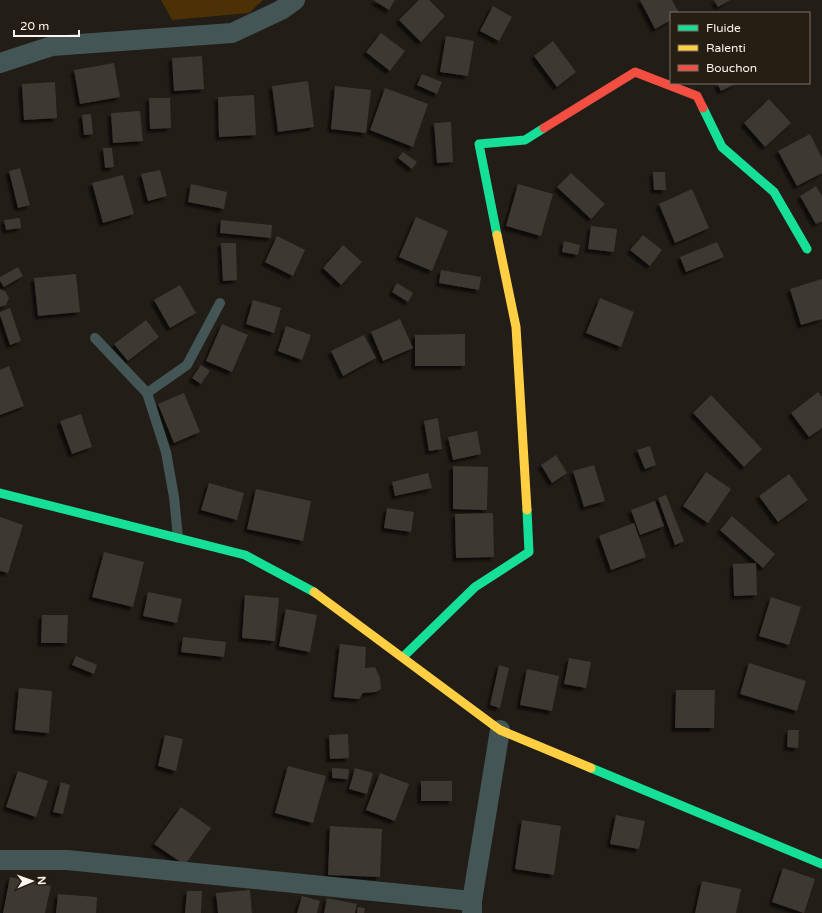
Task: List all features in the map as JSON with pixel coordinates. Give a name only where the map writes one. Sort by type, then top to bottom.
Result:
[{"type":"street","points":[[0,63],[52,46],[232,33],[281,10],[295,0]]},
{"type":"street","points":[[403,658],[474,587],[529,552],[516,328],[479,144],[525,140],[636,72],[697,96],[722,147],[774,192],[807,249]]},
{"type":"street","points":[[0,493],[245,555],[319,594],[500,730],[822,864]]},
{"type":"street","points":[[0,860],[67,860],[472,907],[500,730]]},
{"type":"lane","points":[[147,393],[187,365],[220,303]]},
{"type":"lane","points":[[95,338],[147,393],[166,452],[174,496],[178,538]]},
{"type":"shaded area","points":[[161,0],[263,0],[249,13],[172,20]]},
{"type":"building","points":[[373,0],[395,0],[389,10]]},
{"type":"building","points":[[419,0],[429,0],[445,16],[421,42],[399,20]]},
{"type":"building","points":[[640,0],[672,0],[678,12],[670,12],[670,21],[655,29]]},
{"type":"building","points":[[714,0],[730,0],[718,7]]},
{"type":"building","points":[[493,6],[512,17],[499,41],[480,31]]},
{"type":"building","points":[[381,33],[405,51],[390,71],[366,52]]},
{"type":"building","points":[[446,36],[474,41],[468,76],[440,72]]},
{"type":"building","points":[[553,41],[576,72],[557,87],[534,56]]},
{"type":"building","points":[[202,56],[204,89],[174,91],[172,58]]},
{"type":"building","points":[[114,63],[120,97],[80,104],[74,70]]},
{"type":"building","points":[[422,74],[442,82],[437,94],[417,85]]},
{"type":"building","points":[[308,81],[314,127],[278,132],[272,86]]},
{"type":"building","points":[[55,82],[57,118],[24,120],[22,84]]},
{"type":"building","points":[[718,84],[735,84],[721,91]]},
{"type":"building","points":[[335,86],[371,90],[366,133],[331,129]]},
{"type":"building","points":[[385,88],[428,104],[413,147],[370,130]]},
{"type":"building","points":[[254,95],[256,135],[219,137],[218,97]]},
{"type":"building","points":[[149,98],[170,98],[171,128],[150,129]]},
{"type":"building","points":[[769,99],[791,123],[765,147],[744,123]]},
{"type":"building","points":[[140,111],[143,141],[113,143],[111,113]]},
{"type":"building","points":[[91,114],[93,134],[84,135],[82,115]]},
{"type":"building","points":[[451,122],[453,162],[437,163],[434,123]]},
{"type":"building","points":[[810,134],[822,158],[822,173],[797,186],[778,151]]},
{"type":"building","points":[[103,148],[112,148],[114,167],[105,168]]},
{"type":"building","points":[[403,152],[417,162],[412,169],[398,158]]},
{"type":"building","points":[[20,168],[30,205],[18,208],[9,171]]},
{"type":"building","points":[[160,170],[167,196],[148,201],[141,174]]},
{"type":"building","points":[[653,172],[665,172],[666,190],[654,190]]},
{"type":"building","points":[[571,173],[605,204],[591,219],[557,187]]},
{"type":"building","points":[[123,175],[134,214],[103,223],[92,183]]},
{"type":"building","points":[[191,184],[227,192],[224,209],[188,202]]},
{"type":"building","points":[[518,184],[553,194],[541,236],[506,226]]},
{"type":"building","points":[[816,186],[822,196],[822,221],[816,224],[800,196]]},
{"type":"building","points":[[692,189],[709,228],[675,243],[659,204]]},
{"type":"building","points":[[416,217],[448,231],[432,271],[399,257]]},
{"type":"building","points":[[20,218],[21,228],[6,230],[4,220]]},
{"type":"building","points":[[221,220],[272,225],[271,238],[220,233]]},
{"type":"building","points":[[591,226],[617,229],[614,252],[588,249]]},
{"type":"building","points":[[643,235],[662,250],[650,266],[630,250]]},
{"type":"building","points":[[277,236],[305,250],[293,276],[265,262]]},
{"type":"building","points":[[564,241],[580,245],[578,255],[562,252]]},
{"type":"building","points":[[717,242],[724,257],[686,272],[680,257]]},
{"type":"building","points":[[221,243],[236,243],[237,280],[223,281]]},
{"type":"building","points":[[343,245],[362,262],[341,285],[323,268]]},
{"type":"building","points":[[18,267],[23,276],[4,287],[0,281],[0,277]]},
{"type":"building","points":[[441,270],[481,277],[479,290],[439,283]]},
{"type":"building","points":[[76,274],[80,312],[38,316],[34,278]]},
{"type":"building","points":[[822,279],[822,319],[801,325],[790,289]]},
{"type":"building","points":[[397,283],[413,293],[408,302],[392,292]]},
{"type":"building","points":[[180,285],[196,313],[170,328],[154,300]]},
{"type":"building","points":[[0,289],[5,291],[9,298],[6,305],[0,307]]},
{"type":"building","points":[[600,298],[634,312],[621,347],[586,333]]},
{"type":"building","points":[[253,300],[281,308],[274,333],[246,324]]},
{"type":"building","points":[[10,308],[21,341],[10,345],[0,312]]},
{"type":"building","points":[[400,319],[413,348],[383,361],[371,332]]},
{"type":"building","points":[[146,320],[159,337],[128,361],[114,344]]},
{"type":"building","points":[[222,324],[248,335],[232,372],[206,361]]},
{"type":"building","points":[[286,326],[311,335],[302,360],[278,351]]},
{"type":"building","points":[[465,334],[465,366],[415,366],[415,335]]},
{"type":"building","points":[[364,335],[376,358],[343,376],[331,351]]},
{"type":"building","points":[[201,365],[210,371],[201,384],[192,378]]},
{"type":"building","points":[[9,366],[24,406],[0,415],[0,370]]},
{"type":"building","points":[[818,392],[822,397],[822,428],[809,437],[791,413]]},
{"type":"building","points":[[184,393],[200,432],[174,443],[158,404]]},
{"type":"building","points":[[711,395],[762,449],[744,467],[693,413]]},
{"type":"building","points":[[81,414],[92,447],[72,454],[60,421]]},
{"type":"building","points":[[438,418],[442,449],[429,451],[424,421]]},
{"type":"building","points":[[477,431],[481,454],[453,460],[448,437]]},
{"type":"building","points":[[650,446],[656,465],[645,469],[637,450]]},
{"type":"building","points":[[556,455],[567,473],[552,483],[541,465]]},
{"type":"building","points":[[594,465],[605,501],[584,507],[573,471]]},
{"type":"building","points":[[453,466],[488,467],[487,510],[453,509]]},
{"type":"building","points":[[706,472],[731,489],[708,523],[683,506]]},
{"type":"building","points":[[428,473],[432,488],[395,496],[392,482]]},
{"type":"building","points":[[789,474],[808,500],[778,522],[759,496]]},
{"type":"building","points":[[209,483],[244,493],[237,520],[201,510]]},
{"type":"building","points":[[256,489],[311,501],[303,541],[247,529]]},
{"type":"building","points":[[666,495],[684,541],[675,545],[658,498]]},
{"type":"building","points":[[655,501],[664,526],[640,535],[631,510]]},
{"type":"building","points":[[387,508],[414,512],[411,532],[384,528]]},
{"type":"building","points":[[493,513],[494,557],[456,558],[455,514]]},
{"type":"building","points":[[732,516],[775,554],[763,568],[720,530]]},
{"type":"building","points":[[0,517],[23,525],[8,573],[0,571]]},
{"type":"building","points":[[634,523],[646,557],[611,570],[599,536]]},
{"type":"building","points":[[104,552],[144,562],[133,607],[92,597]]},
{"type":"building","points":[[756,563],[757,595],[734,596],[733,564]]},
{"type":"building","points":[[148,592],[182,599],[177,623],[143,616]]},
{"type":"building","points":[[245,595],[279,598],[275,641],[242,638]]},
{"type":"building","points":[[771,597],[801,607],[789,645],[759,636]]},
{"type":"building","points":[[286,609],[317,615],[310,652],[279,646]]},
{"type":"building","points":[[42,615],[68,615],[67,643],[41,643]]},
{"type":"building","points":[[183,637],[226,642],[224,657],[181,652]]},
{"type":"building","points":[[340,644],[366,647],[365,668],[375,667],[380,678],[381,689],[376,692],[363,693],[359,699],[334,697]]},
{"type":"building","points":[[76,656],[97,665],[94,674],[72,665]]},
{"type":"building","points":[[569,658],[591,662],[586,688],[564,684]]},
{"type":"building","points":[[749,663],[806,681],[797,711],[740,694]]},
{"type":"building","points":[[499,665],[509,668],[500,708],[490,705]]},
{"type":"building","points":[[527,669],[559,676],[552,711],[520,705]]},
{"type":"building","points":[[19,688],[52,691],[49,733],[15,730]]},
{"type":"building","points":[[676,690],[715,690],[714,728],[675,728]]},
{"type":"building","points":[[788,730],[799,730],[798,748],[787,747]]},
{"type":"building","points":[[348,734],[349,758],[330,759],[329,735]]},
{"type":"building","points":[[165,735],[183,739],[176,771],[158,766]]},
{"type":"building","points":[[288,766],[326,776],[313,823],[275,813]]},
{"type":"building","points":[[332,768],[349,769],[348,779],[332,778]]},
{"type":"building","points":[[355,768],[373,773],[367,794],[349,789]]},
{"type":"building","points":[[18,771],[48,781],[36,817],[6,807]]},
{"type":"building","points":[[380,773],[409,784],[395,821],[366,810]]},
{"type":"building","points":[[421,781],[452,781],[452,801],[421,801]]},
{"type":"building","points":[[61,782],[70,785],[63,814],[53,812]]},
{"type":"building","points":[[181,807],[211,828],[185,865],[154,844]]},
{"type":"building","points":[[616,815],[645,821],[639,849],[610,844]]},
{"type":"building","points":[[522,820],[561,826],[554,875],[515,869]]},
{"type":"building","points":[[330,826],[382,829],[380,877],[328,875]]},
{"type":"building","points":[[783,868],[815,879],[804,913],[772,902]]},
{"type":"building","points":[[10,877],[51,886],[45,913],[3,913]]},
{"type":"building","points":[[702,881],[741,889],[736,913],[695,913]]},
{"type":"building","points":[[250,890],[252,913],[218,913],[216,893]]},
{"type":"building","points":[[187,891],[202,891],[201,913],[185,913]]},
{"type":"building","points":[[58,894],[97,897],[96,913],[56,913]]},
{"type":"building","points":[[302,896],[320,901],[317,913],[297,913]]},
{"type":"building","points":[[327,898],[357,904],[355,913],[324,913]]},
{"type":"building","points":[[358,907],[365,908],[364,913],[357,913]]},
{"type":"traffic: fast","points":[[703,108],[722,147],[774,192],[807,249]]},
{"type":"traffic: fast","points":[[497,235],[479,144],[525,140],[544,128]]},
{"type":"traffic: fast","points":[[0,493],[245,555],[314,592]]},
{"type":"traffic: fast","points":[[403,657],[475,587],[529,552],[527,510]]},
{"type":"traffic: fast","points":[[591,768],[822,864]]},
{"type":"traffic: slow","points":[[497,235],[516,327],[527,510]]},
{"type":"traffic: slow","points":[[314,592],[500,730],[591,768]]},
{"type":"traffic: jam","points":[[544,128],[635,72],[697,96],[703,108]]}]
